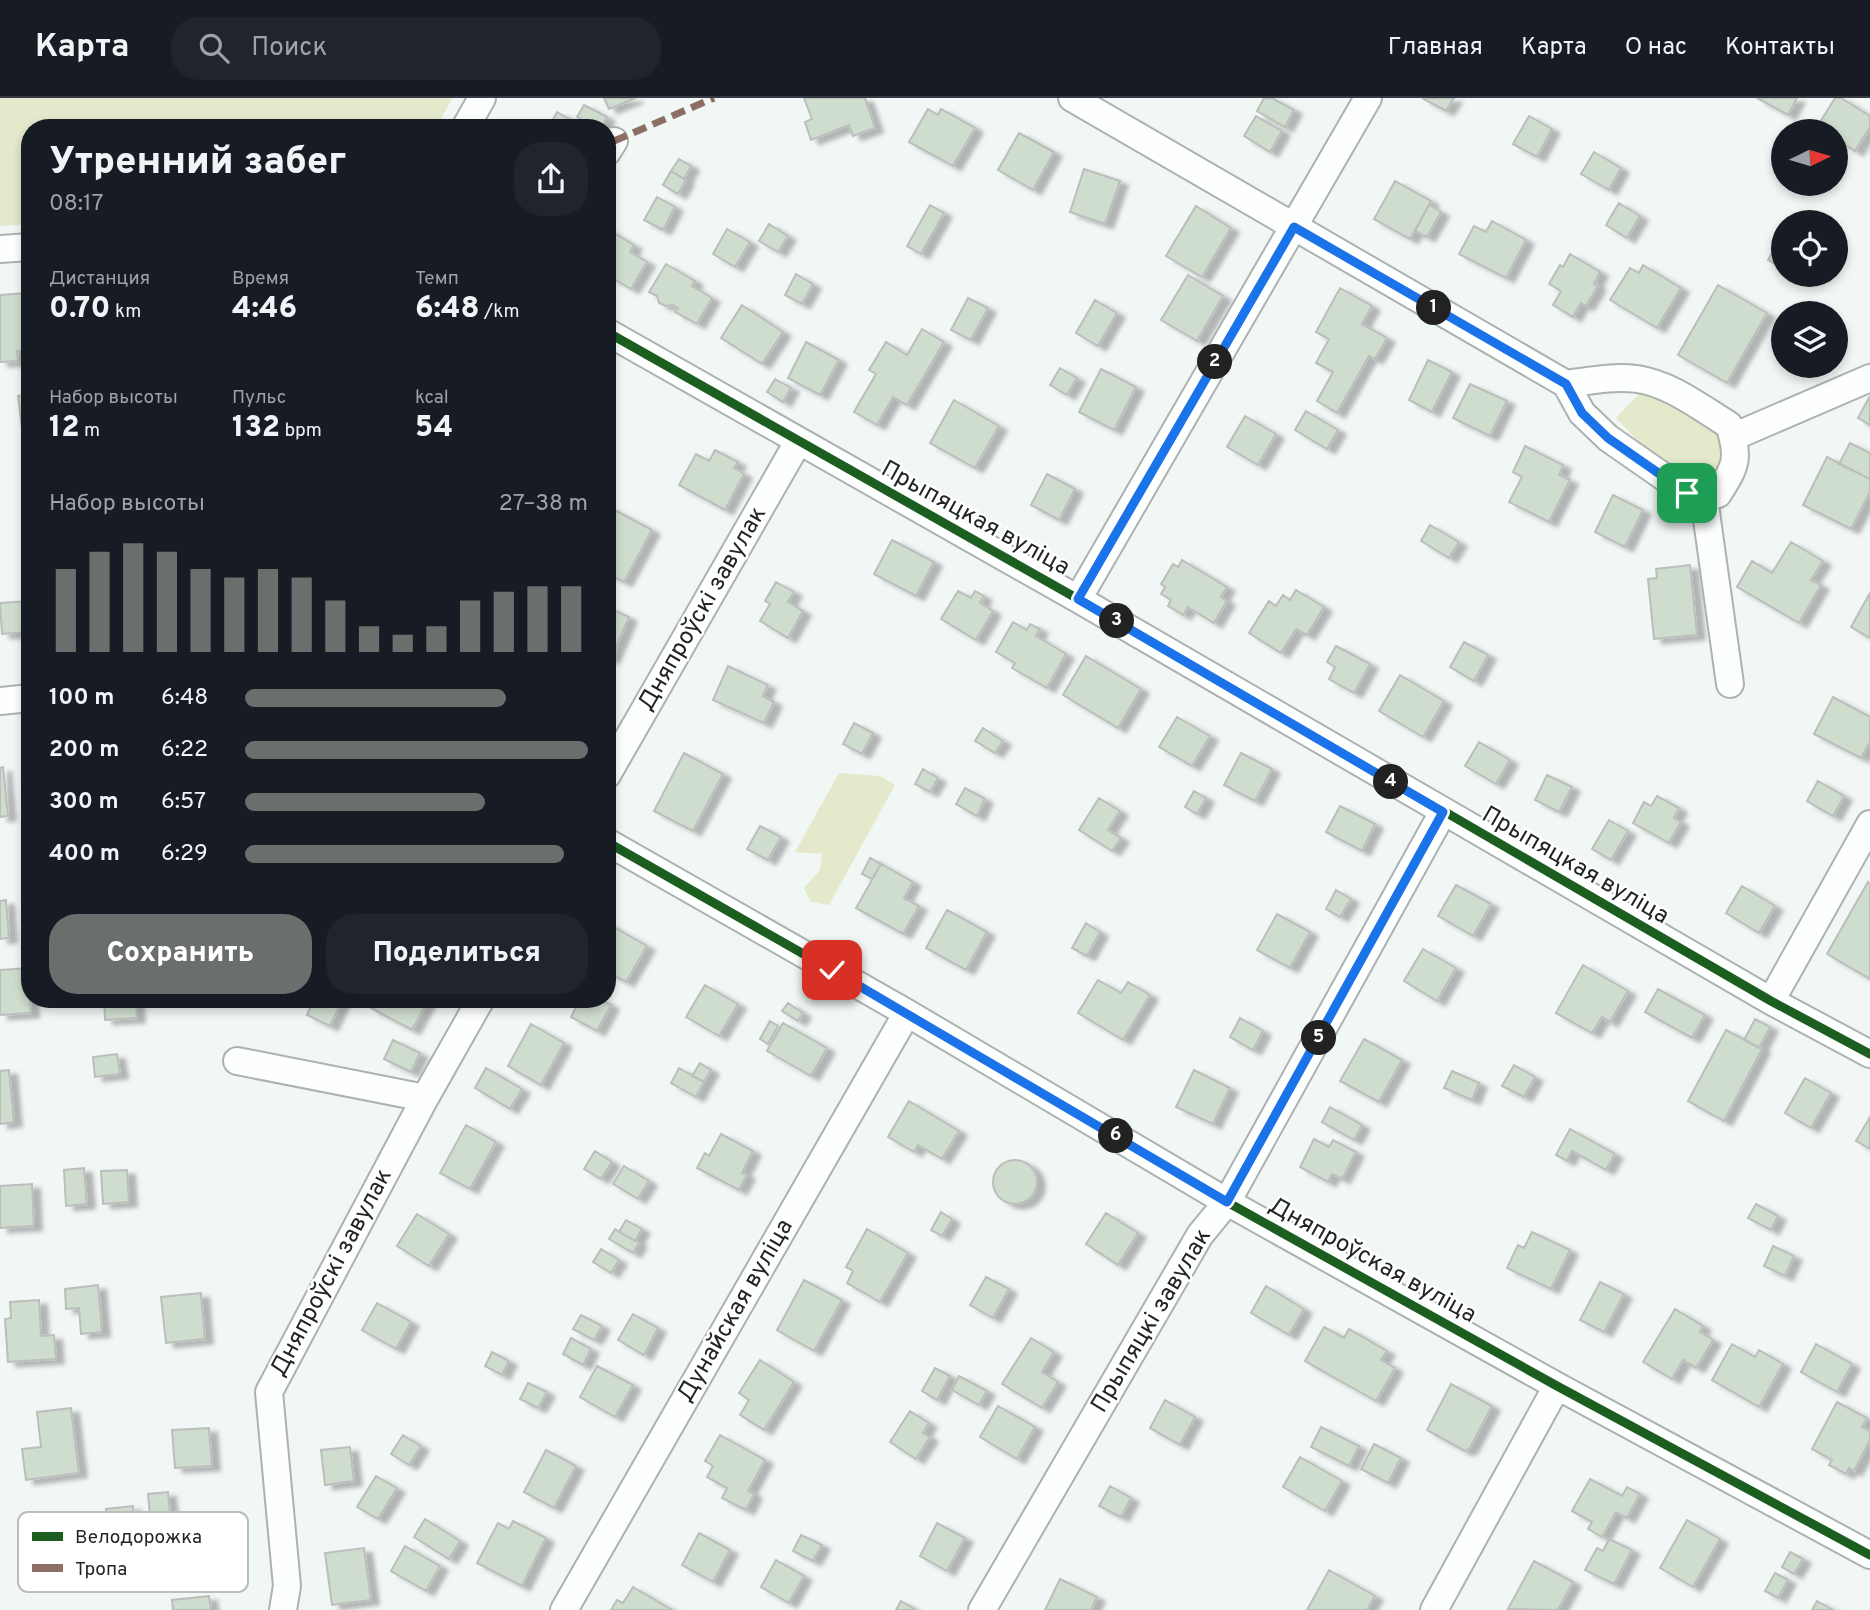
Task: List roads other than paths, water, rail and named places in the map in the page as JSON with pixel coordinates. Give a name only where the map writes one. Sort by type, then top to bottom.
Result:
[{"type":"street","points":[[470,119],[482,98]]},
{"type":"street","points":[[1072,98],[1566,384],[1582,413],[1608,438],[1687,493],[1704,498],[1718,494],[1732,472],[1737,448],[1729,425],[1666,388],[1637,379],[1605,379],[1566,384]]},
{"type":"street","points":[[1078,599],[1368,98]]},
{"type":"street","points":[[0,249],[21,248]]},
{"type":"street","name":"Прыпяцкая вуліца","points":[[616,337],[1078,599],[1771,1001],[1870,1054]]},
{"type":"street","points":[[1733,438],[1870,378]]},
{"type":"street","name":"Дняпроўскі завулак","points":[[616,759],[798,442]]},
{"type":"street","points":[[1704,498],[1730,684]]},
{"type":"street","points":[[0,701],[21,699]]},
{"type":"street","name":"Прыпяцкі завулак","points":[[982,1610],[1200,1235],[1227,1202],[1443,812]]},
{"type":"street","points":[[1771,1001],[1870,824]]},
{"type":"street","name":"Дняпроўская вуліца","points":[[616,847],[908,1013],[1227,1202],[1557,1386],[1870,1555]]},
{"type":"street","name":"Дняпроўскі завулак","points":[[284,1610],[287,1586],[269,1392],[425,1098],[476,1008]]},
{"type":"street","name":"Дунайская вуліца","points":[[564,1610],[908,1013]]},
{"type":"street","points":[[237,1061],[425,1098]]},
{"type":"street","points":[[1434,1610],[1557,1386]]}]
